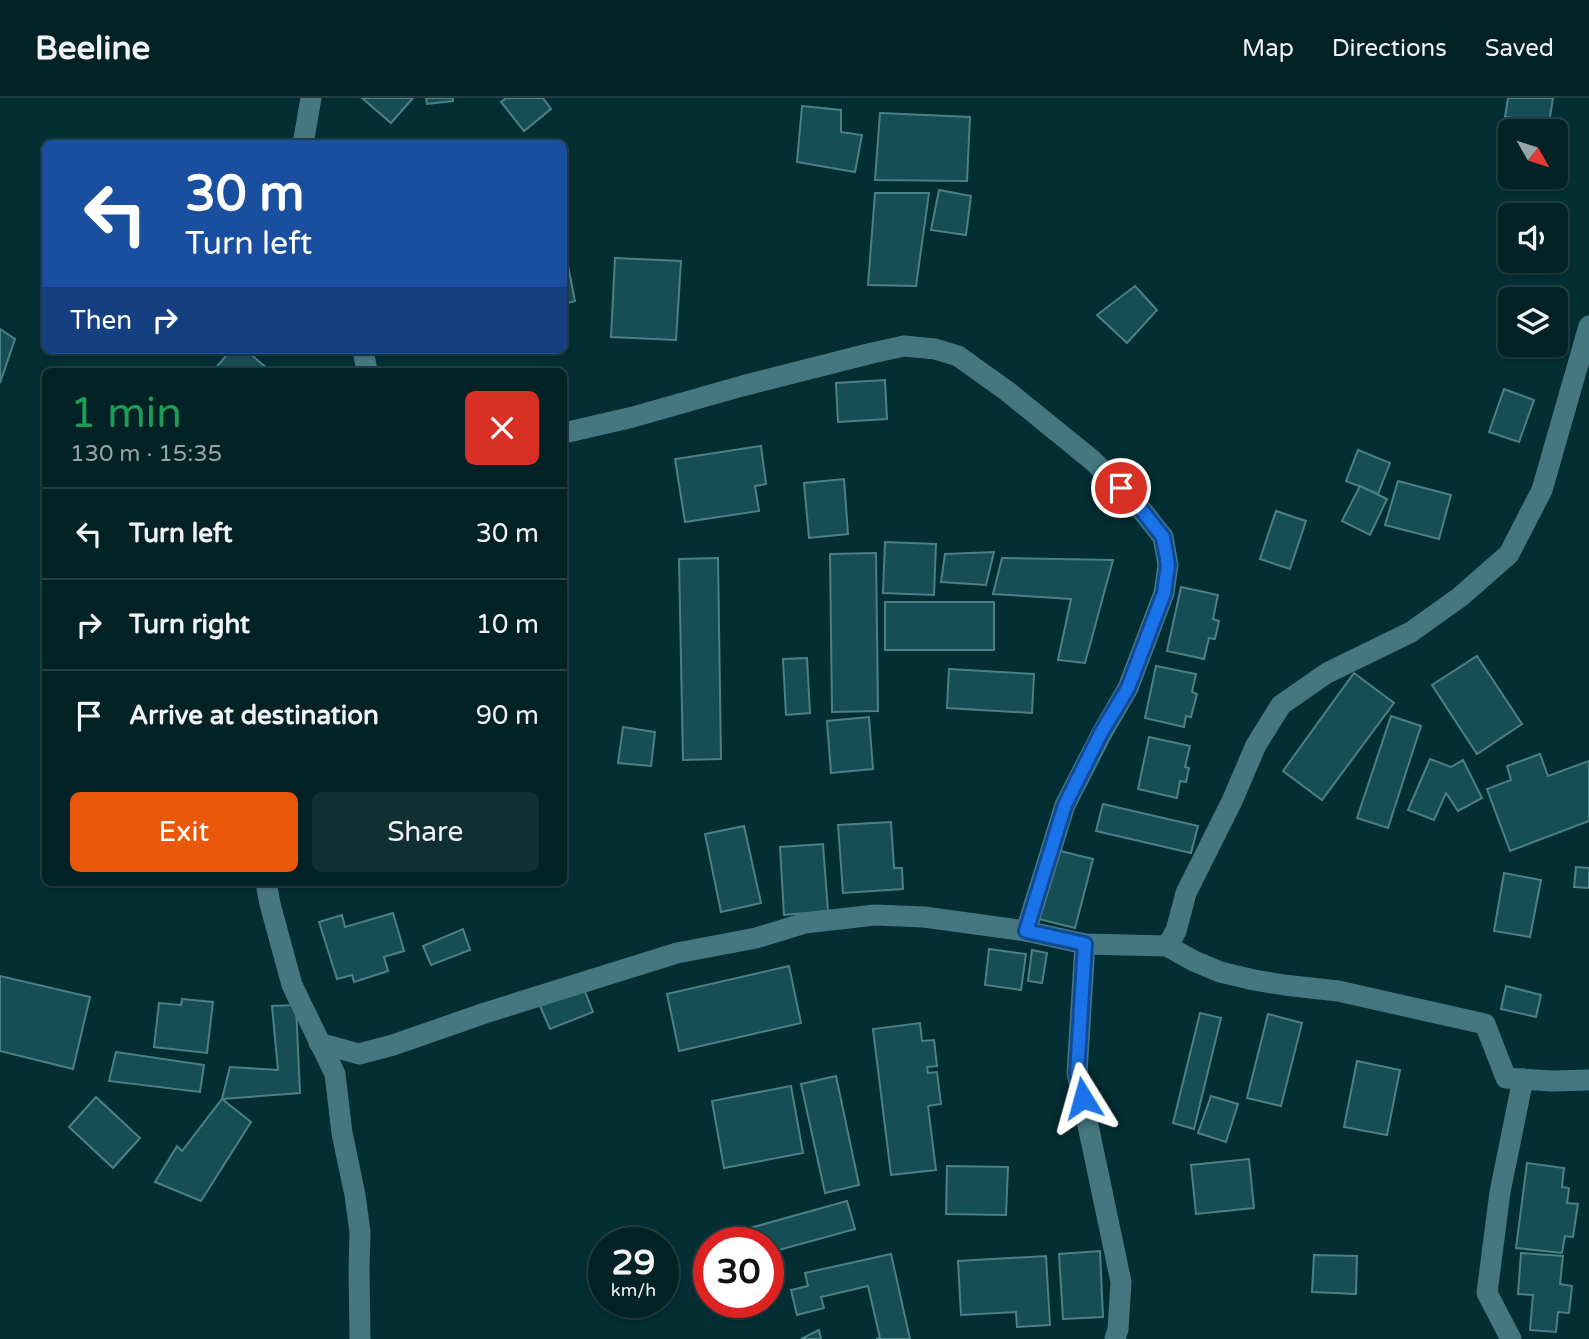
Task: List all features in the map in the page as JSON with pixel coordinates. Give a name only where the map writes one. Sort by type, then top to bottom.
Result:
[{"type":"street","points":[[304,140],[311,98]]},
{"type":"street","points":[[1167,946],[1176,931],[1186,893],[1232,801],[1256,745],[1281,705],[1327,673],[1411,632],[1460,597],[1509,554],[1542,490],[1589,327]]},
{"type":"street","points":[[567,432],[872,353],[904,346],[935,349],[958,356],[1007,391],[1092,460],[1136,503],[1163,537],[1168,565],[1164,593],[1128,688],[1101,733],[1065,805],[1026,931]]},
{"type":"street","points":[[267,886],[292,985],[335,1074],[342,1133],[360,1232],[360,1339]]},
{"type":"street","points":[[319,1043],[359,1054],[677,953],[756,938],[805,923],[875,915],[924,917],[1026,931],[1085,944],[1167,946],[1220,972],[1284,985],[1338,991],[1485,1024],[1506,1078],[1553,1082],[1589,1080]]},
{"type":"street","points":[[1085,944],[1077,1073],[1121,1282],[1115,1339]]},
{"type":"street","points":[[1511,1339],[1487,1293],[1500,1192],[1523,1079]]},
{"type":"building","points":[[362,98],[413,98],[391,123]]},
{"type":"building","points":[[426,98],[453,98],[453,101],[427,104]]},
{"type":"building","points":[[506,98],[543,98],[551,109],[524,131],[501,102]]},
{"type":"building","points":[[1508,98],[1553,98],[1550,119],[1505,117]]},
{"type":"building","points":[[802,106],[841,110],[841,132],[862,135],[855,172],[797,162]]},
{"type":"building","points":[[880,113],[970,117],[967,181],[875,180]]},
{"type":"building","points":[[939,190],[971,196],[966,235],[931,230]]},
{"type":"building","points":[[875,193],[929,193],[916,286],[868,285]]},
{"type":"building","points":[[615,258],[681,261],[676,340],[611,337]]},
{"type":"building","points":[[567,260],[575,301],[567,303]]},
{"type":"building","points":[[1135,286],[1157,310],[1127,343],[1097,315]]},
{"type":"building","points":[[0,329],[15,339],[0,383]]},
{"type":"building","points":[[228,354],[251,354],[267,368],[216,368]]},
{"type":"building","points":[[885,380],[887,419],[838,422],[836,383]]},
{"type":"building","points":[[1504,389],[1534,400],[1519,442],[1489,432]]},
{"type":"building","points":[[761,446],[766,484],[755,486],[759,511],[685,522],[675,459]]},
{"type":"building","points":[[1358,450],[1390,463],[1378,494],[1346,481]]},
{"type":"building","points":[[844,479],[848,534],[809,538],[804,483]]},
{"type":"building","points":[[1398,481],[1451,495],[1439,539],[1385,525]]},
{"type":"building","points":[[1360,486],[1387,499],[1370,535],[1342,521]]},
{"type":"building","points":[[1276,511],[1306,521],[1290,569],[1260,559]]},
{"type":"building","points":[[885,542],[936,544],[934,595],[883,593]]},
{"type":"building","points":[[994,552],[986,585],[941,582],[945,554]]},
{"type":"building","points":[[876,553],[878,711],[832,712],[830,554]]},
{"type":"building","points":[[718,558],[721,759],[683,760],[679,559]]},
{"type":"building","points":[[1002,558],[1113,560],[1085,663],[1058,660],[1071,599],[993,594]]},
{"type":"building","points":[[1181,587],[1218,595],[1213,619],[1219,621],[1215,639],[1209,638],[1204,659],[1167,651]]},
{"type":"building","points":[[885,602],[994,602],[994,650],[885,650]]},
{"type":"building","points":[[1477,656],[1522,724],[1477,754],[1432,685]]},
{"type":"building","points":[[807,658],[810,713],[786,715],[783,659]]},
{"type":"building","points":[[1156,666],[1196,674],[1192,692],[1197,694],[1191,717],[1186,716],[1184,727],[1145,718]]},
{"type":"building","points":[[949,669],[1034,674],[1032,713],[947,708]]},
{"type":"building","points":[[1354,673],[1394,703],[1322,800],[1283,771]]},
{"type":"building","points":[[1391,716],[1421,726],[1388,828],[1357,818]]},
{"type":"building","points":[[869,717],[873,769],[831,773],[827,721]]},
{"type":"building","points":[[623,727],[655,732],[651,766],[618,763]]},
{"type":"building","points":[[1149,737],[1190,746],[1185,767],[1189,768],[1186,782],[1180,781],[1177,798],[1138,789]]},
{"type":"building","points":[[1540,754],[1548,776],[1589,761],[1589,821],[1510,851],[1487,789],[1511,780],[1507,766]]},
{"type":"building","points":[[1430,759],[1451,767],[1463,760],[1482,798],[1458,811],[1446,793],[1434,820],[1408,810]]},
{"type":"building","points":[[1103,804],[1198,826],[1191,853],[1096,831]]},
{"type":"building","points":[[891,822],[894,868],[902,868],[903,889],[843,893],[838,825]]},
{"type":"building","points":[[744,826],[761,903],[721,912],[705,834]]},
{"type":"building","points":[[823,844],[828,911],[784,915],[780,847]]},
{"type":"building","points":[[1056,850],[1093,859],[1075,928],[1039,919]]},
{"type":"building","points":[[1576,867],[1589,868],[1589,888],[1574,887]]},
{"type":"building","points":[[1504,873],[1541,880],[1530,937],[1494,931]]},
{"type":"building","points":[[393,913],[404,951],[384,957],[388,971],[354,982],[352,975],[337,979],[319,922],[342,915],[345,927]]},
{"type":"building","points":[[463,929],[470,950],[431,965],[423,946]]},
{"type":"building","points":[[989,949],[1026,954],[1021,990],[985,985]]},
{"type":"building","points":[[1032,950],[1047,953],[1042,983],[1028,981]]},
{"type":"building","points":[[789,966],[801,1023],[679,1051],[667,994]]},
{"type":"building","points":[[0,976],[90,997],[73,1069],[0,1051]]},
{"type":"building","points":[[1506,986],[1541,995],[1536,1017],[1501,1009]]},
{"type":"building","points":[[584,989],[593,1012],[550,1029],[540,1006]]},
{"type":"building","points":[[182,999],[213,1002],[207,1053],[154,1047],[159,1003],[181,1005]]},
{"type":"building","points":[[296,1005],[300,1093],[222,1099],[230,1067],[278,1070],[272,1006]]},
{"type":"building","points":[[1200,1013],[1221,1018],[1194,1129],[1173,1123]]},
{"type":"building","points":[[1268,1014],[1302,1023],[1281,1106],[1247,1098]]},
{"type":"building","points":[[920,1023],[922,1041],[934,1040],[937,1066],[927,1067],[928,1073],[937,1072],[941,1104],[928,1106],[936,1170],[891,1175],[873,1029]]},
{"type":"building","points":[[116,1052],[204,1065],[200,1092],[109,1081]]},
{"type":"building","points":[[1357,1061],[1400,1070],[1387,1135],[1344,1127]]},
{"type":"building","points":[[836,1076],[859,1185],[825,1193],[801,1084]]},
{"type":"building","points":[[791,1086],[803,1153],[724,1168],[712,1101]]},
{"type":"building","points":[[1211,1096],[1238,1104],[1226,1142],[1198,1133]]},
{"type":"building","points":[[96,1097],[140,1138],[113,1168],[69,1127]]},
{"type":"building","points":[[222,1099],[251,1122],[201,1201],[155,1182],[177,1146],[182,1151]]},
{"type":"building","points":[[1249,1159],[1254,1208],[1196,1214],[1191,1165]]},
{"type":"building","points":[[1527,1163],[1564,1168],[1562,1187],[1569,1188],[1567,1203],[1578,1204],[1573,1237],[1565,1236],[1562,1253],[1516,1248]]},
{"type":"building","points":[[947,1166],[1008,1167],[1006,1215],[946,1214]]},
{"type":"building","points":[[847,1201],[855,1229],[784,1249],[784,1227],[754,1227]]},
{"type":"building","points":[[1100,1251],[1103,1317],[1063,1319],[1059,1254]]},
{"type":"building","points":[[1521,1253],[1563,1256],[1560,1284],[1572,1286],[1569,1313],[1558,1312],[1556,1332],[1530,1330],[1533,1295],[1518,1294]]},
{"type":"building","points":[[891,1254],[910,1339],[876,1339],[880,1338],[868,1286],[821,1297],[824,1308],[797,1315],[791,1290],[808,1286],[805,1273]]},
{"type":"building","points":[[1314,1255],[1357,1256],[1356,1294],[1312,1292]]},
{"type":"building","points":[[1046,1256],[1050,1325],[1017,1327],[1016,1312],[961,1315],[958,1261]]},
{"type":"building","points":[[819,1330],[821,1339],[801,1339]]},
{"type":"route","points":[[1083,1098],[1077,1073],[1085,944],[1026,931],[1065,805],[1101,733],[1128,688],[1164,593],[1168,565],[1163,537],[1121,488]]}]
